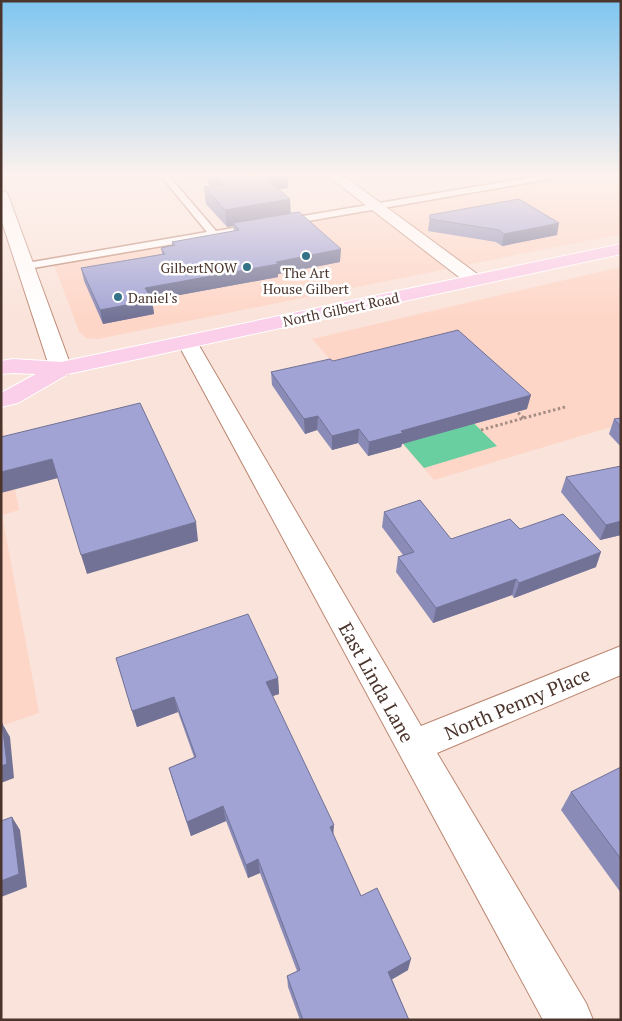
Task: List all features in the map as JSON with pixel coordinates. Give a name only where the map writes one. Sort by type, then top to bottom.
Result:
[{"type":"main road","name":"North Gilbert Road","points":[[1,368],[14,366],[61,369],[621,249]]},
{"type":"main road","name":"North Gilbert Road","points":[[1,400],[10,398],[61,369]]},
{"type":"street","points":[[11,224],[61,369]]},
{"type":"street","points":[[399,224],[474,280]]},
{"type":"street","name":"East Linda Lane","points":[[187,342],[569,1020]]},
{"type":"street","name":"North Penny Place","points":[[413,746],[621,660]]},
{"type":"lane","points":[[205,224],[214,234]]},
{"type":"lane","points":[[27,266],[274,224]]},
{"type":"path","points":[[481,430],[564,407]]},
{"type":"path","points":[[513,409],[524,418]]},
{"type":"shaded area","points":[[291,224],[621,224],[621,234],[98,339],[86,338],[79,331],[54,265]]},
{"type":"shaded area","points":[[621,267],[621,424],[434,480],[312,339]]},
{"type":"shaded area","points":[[1,419],[19,510],[2,515],[39,713],[1,726]]},
{"type":"green space","points":[[449,399],[497,446],[424,468],[380,417]]},
{"type":"building","points":[[234,224],[312,224],[341,249],[276,262],[278,264],[145,288],[152,300],[100,310],[81,268],[165,254],[161,248],[175,245],[172,242],[239,230]]},
{"type":"building","points":[[459,224],[556,224],[504,234],[499,230]]},
{"type":"building","points":[[458,330],[531,395],[401,431],[403,433],[369,442],[359,429],[332,436],[318,416],[304,419],[271,372],[330,359],[333,361]]},
{"type":"building","points":[[140,403],[196,522],[81,555],[52,459],[1,472],[1,437]]},
{"type":"building","points":[[621,418],[621,427],[614,419]]},
{"type":"building","points":[[621,466],[621,521],[606,525],[566,477]]},
{"type":"building","points":[[420,500],[451,539],[510,519],[520,529],[563,514],[601,552],[519,583],[516,579],[436,608],[398,557],[414,552],[384,512]]},
{"type":"building","points":[[248,614],[278,678],[266,682],[334,825],[330,827],[361,896],[377,888],[411,959],[388,972],[409,1020],[303,1020],[287,976],[300,970],[258,859],[246,865],[223,806],[187,822],[169,768],[196,757],[174,697],[132,711],[116,658]]},
{"type":"building","points":[[1,723],[7,764],[1,766]]},
{"type":"building","points":[[621,767],[621,859],[571,792]]},
{"type":"building","points":[[12,817],[19,874],[1,881],[1,821]]},
{"type":"place","name":"The Art House Gilbert","points":[[306,256]]},
{"type":"place","name":"GilbertNOW","points":[[247,267]]},
{"type":"place","name":"Daniel's","points":[[118,297]]}]
